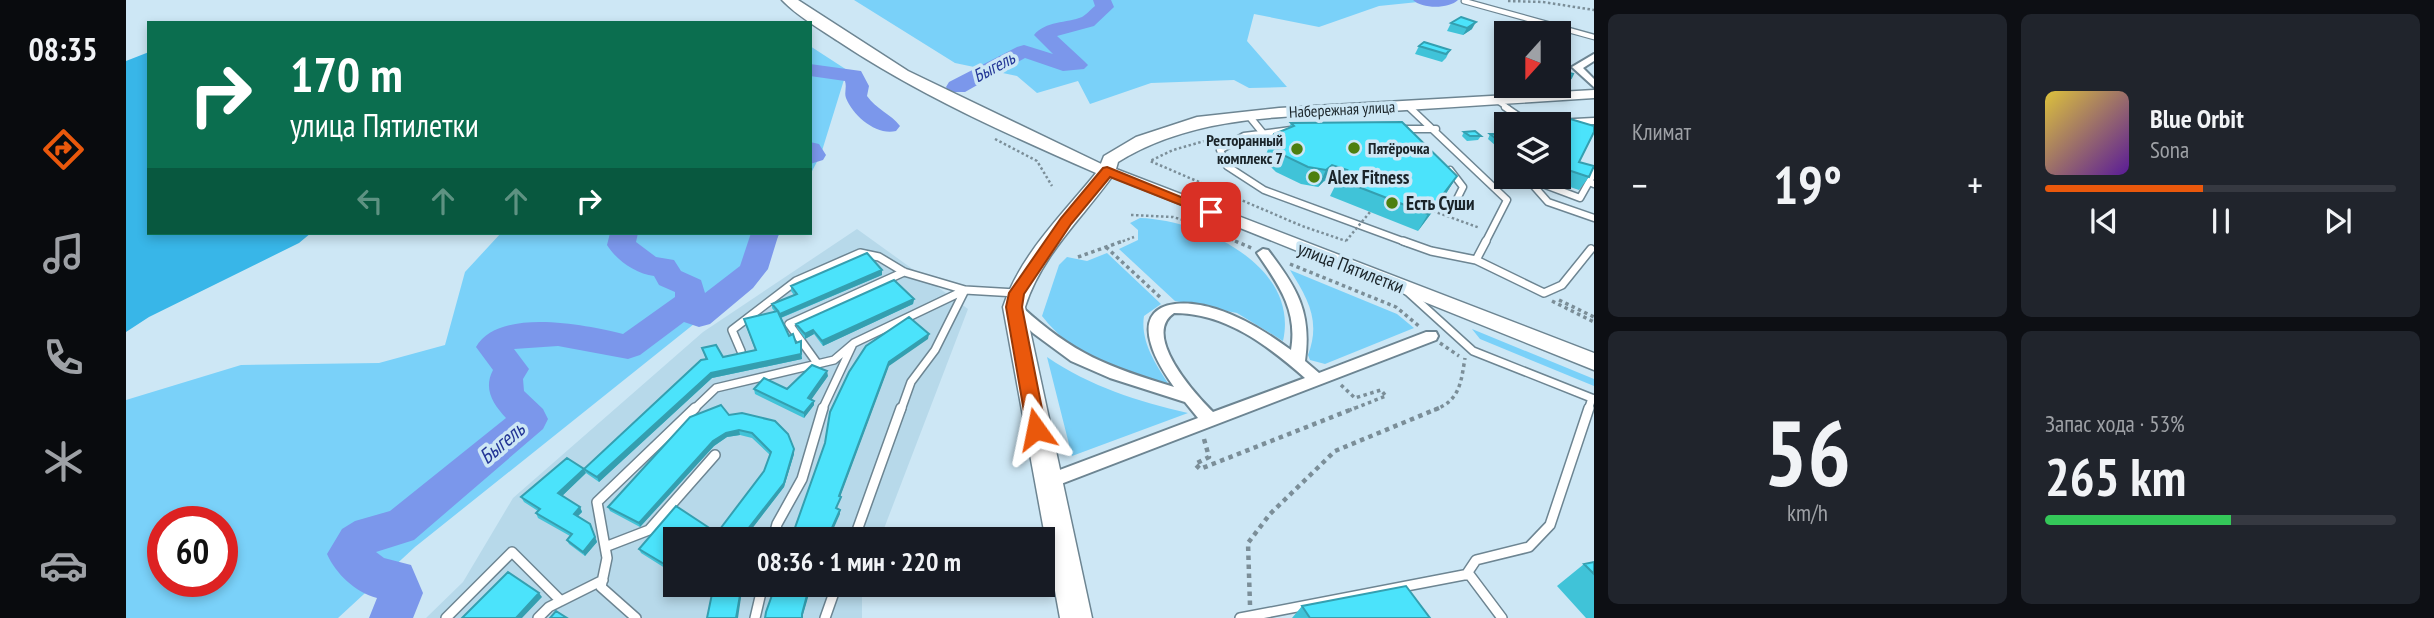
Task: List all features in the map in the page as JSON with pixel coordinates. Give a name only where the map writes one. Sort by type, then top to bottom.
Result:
[{"type":"main road","points":[[789,0],[891,69],[984,118],[1107,171],[1066,221],[1016,300],[1047,482],[1076,618]]},
{"type":"street","points":[[1594,57],[1577,67],[1594,85]]},
{"type":"street","name":"Набережная улица","points":[[1107,171],[1110,160],[1142,140],[1169,129],[1249,116],[1594,94]]},
{"type":"street","name":"улица Пятилетки","points":[[1107,171],[1594,362]]},
{"type":"street","points":[[1264,253],[1288,284],[1297,303],[1301,322],[1297,362]]},
{"type":"street","points":[[1016,300],[1054,345],[1085,363],[1122,379],[1187,397]]},
{"type":"street","points":[[1210,419],[1187,397],[1154,334],[1157,320],[1171,308],[1205,308],[1234,321],[1297,362],[1316,379]]},
{"type":"street","points":[[1047,482],[1431,336]]},
{"type":"lane","points":[[1464,1],[1594,37]]},
{"type":"lane","points":[[1496,100],[1513,112]]},
{"type":"lane","points":[[1407,105],[1436,129],[1507,200],[1476,260]]},
{"type":"lane","points":[[1249,116],[1262,132]]},
{"type":"lane","points":[[1571,122],[1594,121]]},
{"type":"lane","points":[[1396,129],[1436,129]]},
{"type":"lane","points":[[1409,129],[1417,137]]},
{"type":"lane","points":[[1305,130],[1262,132],[1223,146],[1220,155],[1227,166],[1264,190],[1431,251],[1476,260],[1544,293],[1562,285],[1591,249]]},
{"type":"lane","points":[[1442,162],[1463,187],[1455,203]]},
{"type":"lane","points":[[1555,189],[1580,198],[1592,183],[1594,172]]},
{"type":"lane","points":[[1536,189],[1548,202],[1594,218]]},
{"type":"lane","points":[[741,351],[732,330],[796,281],[860,253],[879,257],[904,272],[965,290],[1016,300]]},
{"type":"lane","points":[[817,363],[789,324],[904,272]]},
{"type":"lane","points":[[1402,287],[1473,351],[1593,398],[1550,525],[1529,547],[1476,560],[1466,575]]},
{"type":"lane","points":[[632,617],[601,587],[607,558],[597,502],[716,387],[834,360],[854,342],[965,290]]},
{"type":"lane","points":[[858,527],[911,382],[935,350],[965,290]]},
{"type":"lane","points":[[776,527],[802,479],[821,412],[854,342]]},
{"type":"lane","points":[[605,547],[649,530],[715,455]]},
{"type":"lane","points":[[446,618],[512,552],[561,601]]},
{"type":"lane","points":[[1245,617],[1469,574],[1503,618]]},
{"type":"lane","points":[[538,618],[549,607],[603,580]]},
{"type":"lane","points":[[755,618],[760,597]]},
{"type":"lane","points":[[825,618],[832,597]]},
{"type":"path","points":[[1503,1],[1543,2],[1594,10]]},
{"type":"path","points":[[1224,136],[1173,150],[1150,162],[1225,196],[1346,241],[1370,212]]},
{"type":"path","points":[[1037,161],[1052,186]]},
{"type":"path","points":[[1433,211],[1490,231]]},
{"type":"path","points":[[1131,215],[1173,217],[1200,224],[1396,307],[1451,353],[1477,363]]},
{"type":"path","points":[[1078,257],[1135,237]]},
{"type":"path","points":[[1106,247],[1171,308]]},
{"type":"path","points":[[1544,293],[1594,317]]},
{"type":"path","points":[[1245,617],[1248,543],[1270,514],[1335,452],[1402,421],[1446,406],[1459,393],[1465,358]]},
{"type":"path","points":[[1208,442],[1209,457],[1195,464],[1200,469],[1387,396],[1381,390],[1355,398],[1344,388]]},
{"type":"shaded area","points":[[854,0],[1428,1],[1379,6],[1319,27],[1254,14],[1247,41],[1287,87],[1249,88],[1234,80],[1151,83],[1090,104],[1078,81],[1037,93],[1017,76],[955,63]]},
{"type":"shaded area","points":[[812,47],[847,70],[821,154],[812,171]]},
{"type":"shaded area","points":[[147,53],[147,235],[309,235],[299,243],[149,317],[126,332],[126,61]]},
{"type":"shaded area","points":[[1140,218],[1165,221],[1217,238],[1241,252],[1262,270],[1277,290],[1284,314],[1283,341],[1237,313],[1175,301],[1119,249],[1138,240],[1138,230],[1130,223]]},
{"type":"shaded area","points":[[857,229],[968,309],[885,527],[663,527],[663,597],[862,597],[862,618],[426,618],[463,582],[513,498],[703,332]]},
{"type":"shaded area","points":[[499,235],[779,235],[759,272],[415,547],[338,618],[126,618],[126,400],[241,365],[379,363],[445,345],[465,272]]},
{"type":"shaded area","points":[[1107,253],[1161,304],[1144,316],[1144,335],[1159,370],[1170,386],[1133,376],[1099,362],[1068,343],[1042,316],[1059,265],[1067,257],[1087,261]]},
{"type":"shaded area","points":[[1290,270],[1397,314],[1414,328],[1325,364],[1310,360],[1308,355],[1313,331],[1311,311]]},
{"type":"shaded area","points":[[1472,329],[1594,379],[1594,386],[1480,339]]},
{"type":"shaded area","points":[[1047,357],[1080,377],[1115,392],[1188,413],[1072,456]]},
{"type":"building","points":[[1461,17],[1476,22],[1467,28],[1451,23]]},
{"type":"building","points":[[1424,42],[1450,50],[1446,54],[1419,46]]},
{"type":"building","points":[[1571,119],[1594,126],[1594,132],[1579,162],[1594,166],[1589,177],[1571,171]]},
{"type":"building","points":[[1402,122],[1457,176],[1428,214],[1338,179],[1347,170],[1332,165],[1326,170],[1308,167],[1283,155],[1271,140],[1274,134],[1294,126],[1291,123]]},
{"type":"building","points":[[1475,131],[1481,136],[1470,136],[1464,132]]},
{"type":"building","points":[[867,253],[882,270],[780,314],[778,312],[789,336],[793,334],[796,343],[801,341],[801,354],[711,373],[597,477],[584,469],[701,360],[707,359],[702,348],[716,345],[723,357],[756,350],[744,319],[778,311],[772,304],[797,294],[791,286]]},
{"type":"building","points":[[894,280],[914,299],[822,341],[813,330],[805,334],[796,324]]},
{"type":"building","points":[[909,317],[929,334],[889,362],[839,496],[841,497],[836,508],[840,510],[832,527],[795,527],[825,443],[830,412],[849,372],[866,346]]},
{"type":"building","points":[[812,365],[827,371],[808,398],[814,401],[804,413],[754,389],[764,378],[787,389]]},
{"type":"building","points":[[721,405],[729,415],[742,413],[775,421],[788,434],[794,449],[784,483],[749,527],[722,527],[764,471],[771,452],[752,433],[739,430],[726,433],[713,441],[639,523],[608,507],[690,417]]},
{"type":"building","points":[[567,458],[584,469],[558,493],[580,507],[574,514],[590,524],[595,537],[583,552],[567,540],[572,534],[536,513],[540,509],[521,497]]},
{"type":"building","points":[[676,506],[708,527],[663,527],[663,563],[639,549]]},
{"type":"building","points":[[1594,562],[1594,574],[1584,564]]},
{"type":"building","points":[[508,572],[539,593],[516,618],[462,618]]},
{"type":"building","points":[[1406,586],[1430,618],[1310,618],[1302,606]]},
{"type":"building","points":[[711,597],[740,597],[736,618],[707,618]]},
{"type":"building","points":[[771,597],[807,597],[802,618],[765,618]]},
{"type":"building","points":[[556,611],[567,618],[550,618]]},
{"type":"waterway","name":"Быгель","points":[[957,87],[1024,51],[1063,65],[1077,65],[1044,35],[1070,24],[1087,22],[1105,7],[1102,0]]},
{"type":"waterway","name":"Быгель","points":[[1422,0],[1449,0]]},
{"type":"waterway","name":"Быгель","points":[[812,70],[853,76],[858,86],[856,96],[866,111],[888,126]]},
{"type":"waterway","name":"Быгель","points":[[812,152],[812,156]]},
{"type":"waterway","name":"Быгель","points":[[391,618],[401,593],[396,579],[375,578],[348,554],[363,537],[400,527],[530,419],[507,396],[506,378],[512,369],[493,347],[503,339],[537,334],[578,337],[628,347],[690,301],[690,287],[670,278],[663,267],[649,266],[621,245],[624,235]]},
{"type":"waterway","name":"Быгель","points":[[683,309],[699,316],[742,281],[753,269],[764,235]]},
{"type":"place","name":"Пятёрочка","points":[[1354,148]]},
{"type":"place","name":"Ресторанный комплекс 7","points":[[1297,149]]},
{"type":"place","name":"Alex Fitness","points":[[1314,177]]},
{"type":"place","name":"Есть Суши","points":[[1392,203]]},
{"type":"route","points":[[1036,429],[1014,307],[1017,293],[1066,221],[1107,171],[1211,212]]}]
